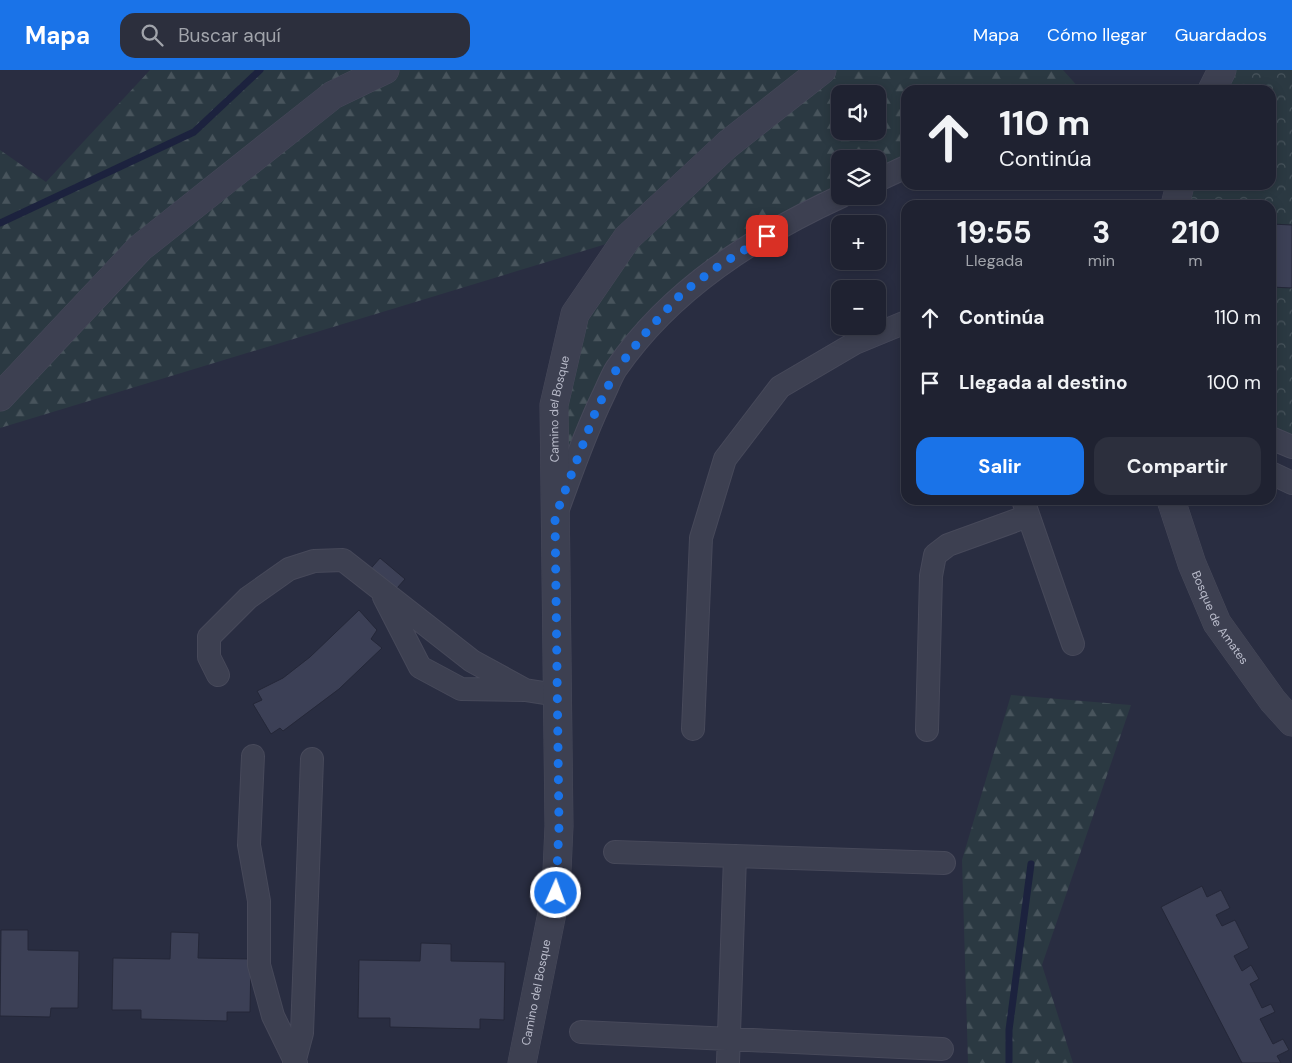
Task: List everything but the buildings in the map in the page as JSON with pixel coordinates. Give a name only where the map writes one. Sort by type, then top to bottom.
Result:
[{"type":"street","points":[[0,397],[140,248],[333,95],[385,70]]},
{"type":"street","name":"Camino del Bosque","points":[[522,1063],[556,893],[559,826],[554,405],[575,314],[627,238],[728,144],[822,70]]},
{"type":"street","points":[[1214,85],[1222,70]]},
{"type":"street","points":[[886,176],[901,169]]},
{"type":"street","points":[[555,517],[595,413],[616,370],[648,330],[682,293],[720,265],[799,216],[831,201]]},
{"type":"street","points":[[693,728],[701,538],[726,458],[780,387],[855,343],[901,324]]},
{"type":"street","points":[[1276,440],[1292,447]]},
{"type":"street","points":[[1276,475],[1292,483]]},
{"type":"street","name":"Bosque de Amates","points":[[1173,505],[1192,564],[1217,623],[1273,701],[1292,722]]},
{"type":"street","points":[[927,730],[931,576],[935,555],[948,545],[1025,508],[1073,644]]},
{"type":"street","points":[[218,675],[209,657],[209,637],[248,598],[289,569],[314,561],[343,560],[472,661],[525,690]]},
{"type":"street","points":[[381,590],[420,667],[461,689],[525,690],[557,695]]},
{"type":"street","points":[[253,756],[249,845],[259,901],[258,966],[273,1016],[295,1062]]},
{"type":"street","points":[[295,1062],[302,1033],[312,759]]},
{"type":"street","points":[[616,852],[944,863]]},
{"type":"street","points":[[728,1063],[735,856]]},
{"type":"street","points":[[581,1032],[942,1049]]},
{"type":"green space","points":[[150,70],[1063,70],[1076,85],[901,85],[901,169],[886,176],[886,150],[831,150],[831,201],[720,265],[616,370],[555,517],[575,314],[626,238],[0,428],[0,150],[46,182]]},
{"type":"green space","points":[[1222,70],[1292,70],[1292,447],[1276,440],[1276,200],[1176,200],[1179,190],[1276,190],[1276,85],[1214,85]]},
{"type":"green space","points":[[1011,695],[1131,705],[1042,965],[1073,1063],[968,1063],[962,860]]},
{"type":"waterway","points":[[0,223],[194,132],[260,70]]},
{"type":"waterway","points":[[1009,1063],[1009,1030],[1031,864]]},
{"type":"route","points":[[556,893],[559,826],[555,517],[595,413],[616,370],[648,330],[682,293],[720,265],[767,236]]}]
